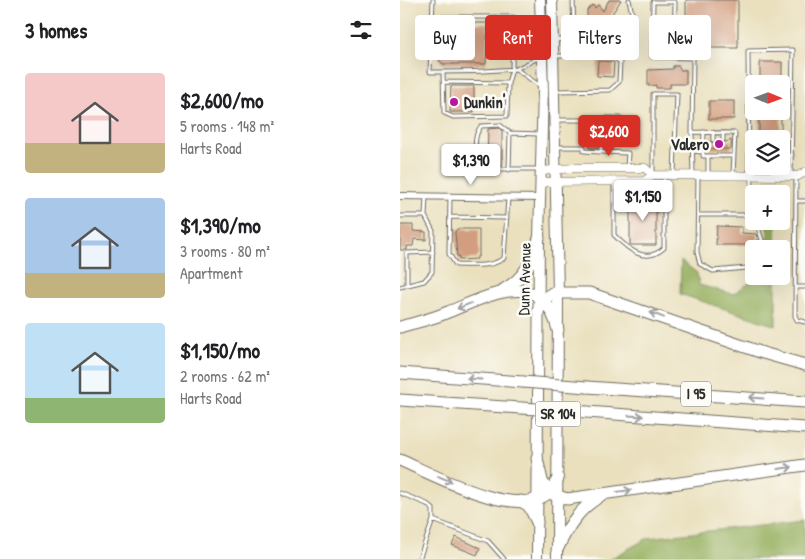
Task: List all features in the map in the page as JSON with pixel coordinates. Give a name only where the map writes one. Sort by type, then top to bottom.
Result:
[{"type":"highway","points":[[400,327],[445,314],[497,293],[515,283],[528,269],[539,238]]},
{"type":"highway","points":[[497,293],[522,289],[541,298],[555,319],[558,330]]},
{"type":"highway","points":[[541,298],[552,293],[588,293],[605,297],[711,335],[805,365]]},
{"type":"highway","points":[[538,311],[541,298]]},
{"type":"highway","name":"I 95","points":[[400,373],[805,402]]},
{"type":"highway","name":"I 95","points":[[400,400],[805,428]]},
{"type":"highway","points":[[538,458],[542,481],[554,495]]},
{"type":"highway","points":[[400,460],[478,493],[521,501],[554,495],[578,498],[805,465]]},
{"type":"highway","points":[[554,495],[558,479]]},
{"type":"highway","points":[[557,554],[566,529],[575,516],[604,493]]},
{"type":"highway","points":[[521,501],[529,506],[537,522]]},
{"type":"main road","name":"Dunn Avenue","points":[[540,0],[540,15]]},
{"type":"main road","name":"Dunn Avenue","points":[[541,298],[539,238],[542,134],[552,56],[552,0]]},
{"type":"main road","name":"Dunn Avenue","points":[[542,60],[553,120],[555,170],[558,293],[558,479]]},
{"type":"main road","name":"Dunn Avenue","points":[[537,559],[538,311]]},
{"type":"main road","points":[[554,495],[557,554]]},
{"type":"street","points":[[541,170],[645,168],[653,175]]},
{"type":"street","points":[[542,182],[644,181],[653,175],[799,177]]},
{"type":"street","points":[[400,196],[541,198]]},
{"type":"lane","points":[[433,0],[433,15]]},
{"type":"lane","points":[[573,0],[573,15]]},
{"type":"lane","points":[[629,0],[632,15]]},
{"type":"lane","points":[[653,2],[675,2],[674,58],[652,57],[653,2]]},
{"type":"lane","points":[[443,72],[444,113],[453,117],[507,116],[508,83],[514,69],[513,17],[475,17]]},
{"type":"lane","points":[[552,40],[561,39]]},
{"type":"lane","points":[[750,130],[748,51],[793,50],[792,155],[799,177],[796,201],[794,316],[797,320],[805,322]]},
{"type":"lane","points":[[514,69],[548,89],[610,90],[619,82],[620,63],[614,55],[552,56]]},
{"type":"lane","points":[[430,60],[430,72],[514,69],[533,60]]},
{"type":"lane","points":[[693,60],[692,152],[696,175],[697,252],[700,264],[713,270],[745,268]]},
{"type":"lane","points":[[444,82],[508,83]]},
{"type":"lane","points":[[653,175],[653,94],[677,94],[674,175]]},
{"type":"lane","points":[[553,120],[601,120],[601,152]]},
{"type":"lane","points":[[541,170],[486,169],[480,165],[476,157],[477,131],[481,126],[500,125],[510,133],[542,134]]},
{"type":"lane","points":[[692,132],[735,133],[733,176]]},
{"type":"lane","points":[[704,132],[703,156],[734,156]]},
{"type":"lane","points":[[713,132],[713,140]]},
{"type":"lane","points":[[510,133],[510,170]]},
{"type":"lane","points":[[723,133],[723,140]]},
{"type":"lane","points":[[554,147],[584,147],[584,151],[628,153],[627,168]]},
{"type":"lane","points":[[713,149],[713,156]]},
{"type":"lane","points":[[723,149],[723,156]]},
{"type":"lane","points":[[692,152],[704,152]]},
{"type":"lane","points":[[708,156],[708,176]]},
{"type":"lane","points":[[614,181],[614,235],[632,252],[647,256],[657,254],[664,248],[664,175]]},
{"type":"lane","points":[[750,176],[751,185]]},
{"type":"lane","points":[[400,287],[424,281],[432,272],[433,231],[425,216],[426,196]]},
{"type":"lane","points":[[450,196],[450,254],[456,265],[485,265],[498,263],[504,258],[506,253],[508,197]]},
{"type":"lane","points":[[796,201],[805,201]]},
{"type":"lane","points":[[698,215],[745,216]]},
{"type":"lane","points":[[400,216],[425,216]]},
{"type":"lane","points":[[450,217],[507,218]]},
{"type":"lane","points":[[407,285],[407,253],[433,252]]},
{"type":"lane","points":[[795,287],[805,287]]},
{"type":"lane","points":[[400,493],[433,509],[433,520],[418,559]]},
{"type":"lane","points":[[433,520],[488,541],[504,559]]},
{"type":"green space","points":[[776,230],[776,240],[767,240],[768,231]]},
{"type":"green space","points":[[681,261],[697,273],[699,285],[733,294],[746,285],[776,285],[776,326],[680,294]]},
{"type":"green space","points":[[805,520],[805,559],[610,559],[648,538]]},
{"type":"building","points":[[609,0],[621,0],[611,15],[587,15],[587,10],[593,5],[595,8],[598,5],[603,11]]},
{"type":"building","points":[[686,0],[738,0],[738,48],[711,48],[711,15],[686,15]]},
{"type":"building","points":[[475,23],[485,23],[486,64],[443,64],[439,60],[475,60]]},
{"type":"building","points":[[598,61],[614,62],[613,77],[597,76]]},
{"type":"building","points":[[760,62],[782,62],[782,75],[760,75]]},
{"type":"building","points":[[673,66],[679,66],[680,70],[686,70],[686,84],[670,84],[670,88],[656,88],[656,85],[648,86],[648,70],[673,69]]},
{"type":"building","points":[[451,86],[474,86],[474,112],[450,112]]},
{"type":"building","points":[[709,101],[734,101],[734,119],[709,119]]},
{"type":"building","points":[[606,116],[621,116],[621,131],[617,131],[617,141],[604,141]]},
{"type":"building","points":[[759,120],[781,120],[781,130],[759,130]]},
{"type":"building","points":[[590,123],[598,124],[598,148],[589,148]]},
{"type":"building","points":[[499,128],[502,131],[502,166],[487,166],[488,129]]},
{"type":"building","name":"Valero","points":[[707,140],[713,143],[716,140],[723,143],[731,140],[731,149],[707,149]]},
{"type":"building","points":[[630,200],[656,200],[656,245],[630,245]]},
{"type":"building","points":[[400,225],[413,225],[413,231],[426,232],[426,240],[414,239],[413,246],[407,246],[407,250],[400,250]]},
{"type":"building","points":[[717,226],[742,227],[742,233],[756,234],[758,240],[745,240],[745,245],[716,245]]},
{"type":"building","points":[[457,229],[479,229],[479,256],[477,256],[477,259],[459,260],[455,232]]},
{"type":"building","points":[[456,537],[480,548],[477,555],[452,545]]},
{"type":"place","name":"Dunkin'","points":[[454,102]]},
{"type":"place","name":"Valero","points":[[719,144]]}]
